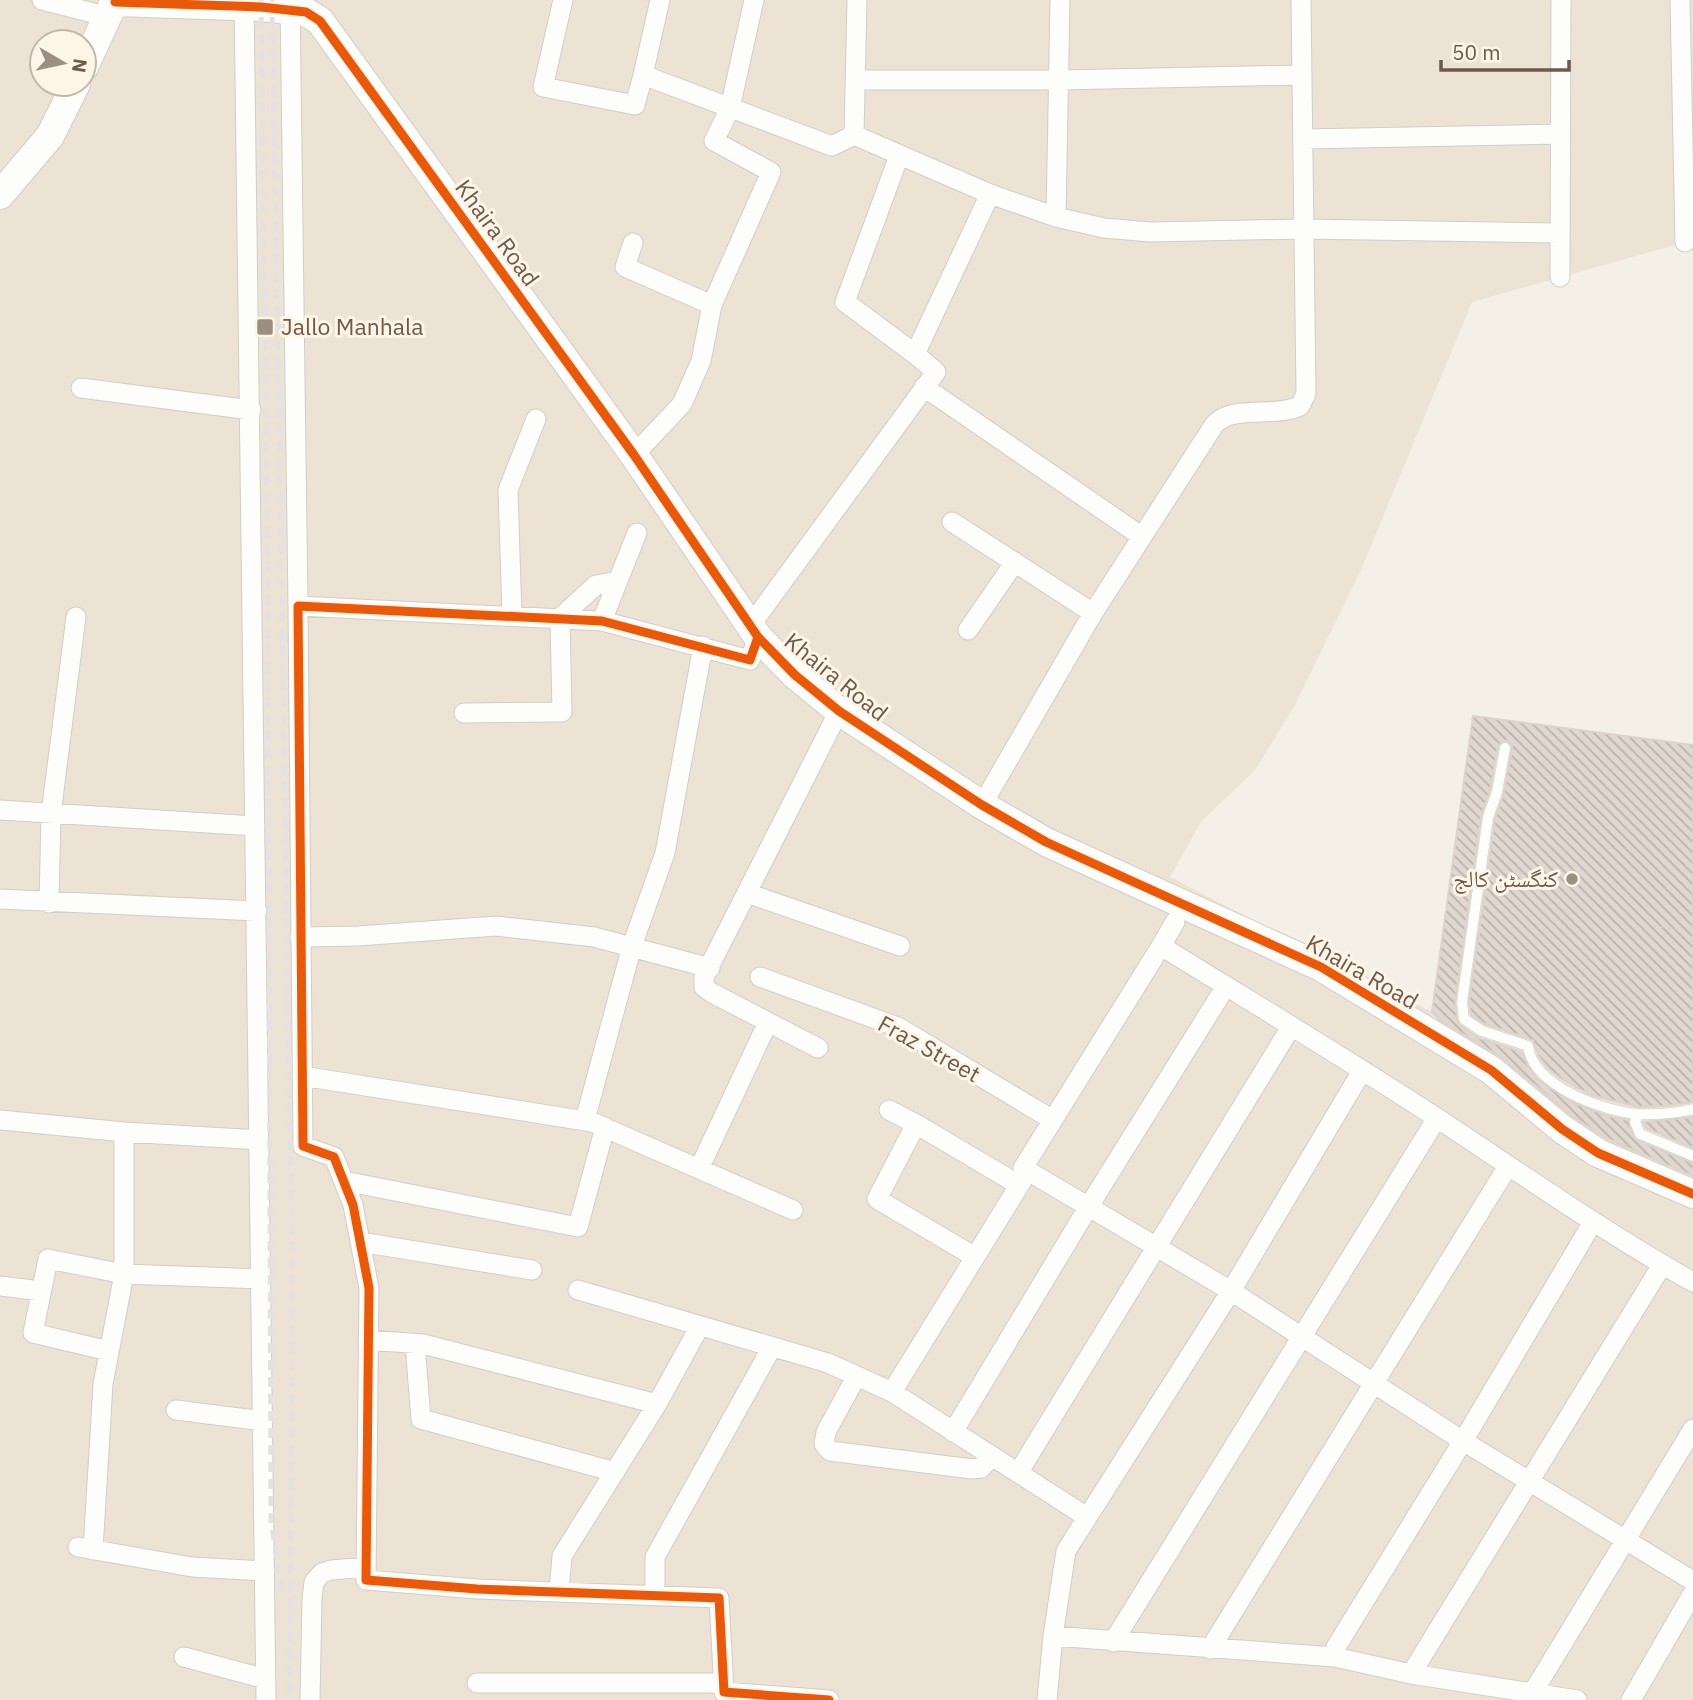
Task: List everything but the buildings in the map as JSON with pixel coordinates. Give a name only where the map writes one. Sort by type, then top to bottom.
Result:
[{"type":"street","points":[[42,0],[113,6],[98,38]]},
{"type":"street","points":[[563,0],[543,87],[635,105],[660,0]]},
{"type":"street","points":[[634,455],[682,404],[701,361],[712,305],[771,172],[714,141],[730,108],[754,0]]},
{"type":"street","points":[[854,135],[857,0]]},
{"type":"street","points":[[1056,217],[1060,0]]},
{"type":"street","points":[[982,805],[1093,613],[1221,417],[1230,414],[1288,412],[1300,406],[1306,394],[1301,0]]},
{"type":"street","points":[[1560,277],[1561,0]]},
{"type":"street","points":[[1680,0],[1685,242]]},
{"type":"street","points":[[244,3],[266,1700]]},
{"type":"street","name":"Khaira Road","points":[[113,6],[244,3],[290,5],[320,21],[634,455],[754,632],[795,675],[839,711],[982,805],[1046,842],[1321,967],[1491,1070],[1562,1129],[1598,1153],[1693,1195]]},
{"type":"street","points":[[290,5],[303,1146],[334,1157],[354,1205],[369,1287],[366,1580],[559,1592],[719,1598],[724,1692]]},
{"type":"street","points":[[642,75],[832,146],[854,135]]},
{"type":"street","points":[[855,80],[1059,80],[1303,75]]},
{"type":"street","points":[[0,195],[50,136],[69,98]]},
{"type":"street","points":[[1304,139],[1560,134]]},
{"type":"street","points":[[854,135],[990,194],[1056,217],[1104,228],[1150,232],[1303,229],[1560,233]]},
{"type":"street","points":[[298,606],[602,621],[750,660],[754,632],[936,372],[845,302],[899,156]]},
{"type":"street","points":[[915,354],[990,194]]},
{"type":"street","points":[[633,243],[625,267],[712,305]]},
{"type":"street","points":[[81,387],[251,410]]},
{"type":"street","points":[[924,387],[1141,536]]},
{"type":"street","points":[[512,616],[508,490],[537,419]]},
{"type":"street","points":[[952,522],[1093,613]]},
{"type":"street","points":[[602,621],[637,533]]},
{"type":"street","points":[[968,630],[1015,562]]},
{"type":"street","points":[[464,713],[562,712],[561,618],[596,585],[618,581]]},
{"type":"street","points":[[49,903],[51,814],[76,617]]},
{"type":"street","points":[[585,1121],[632,946],[665,853],[703,646]]},
{"type":"street","points":[[818,1048],[704,987],[704,977],[839,711]]},
{"type":"street","points":[[0,810],[255,826]]},
{"type":"street","points":[[747,893],[900,946]]},
{"type":"street","points":[[0,899],[257,911]]},
{"type":"street","points":[[892,1392],[1024,1178],[1023,1168],[1175,922]]},
{"type":"street","points":[[300,937],[358,936],[496,926],[594,937],[710,968]]},
{"type":"street","points":[[1161,946],[1437,1118],[1592,1222],[1693,1282]]},
{"type":"street","name":"Fraz Street","points":[[760,977],[898,1027],[1053,1120]]},
{"type":"street","points":[[954,1432],[1089,1206],[1226,986]]},
{"type":"street","points":[[699,1169],[768,1022]]},
{"type":"street","points":[[1018,1473],[1291,1027]]},
{"type":"street","points":[[1047,1700],[1053,1636],[1066,1551],[1231,1291],[1362,1071]]},
{"type":"street","points":[[302,1076],[585,1121],[605,1127],[793,1210]]},
{"type":"street","points":[[889,1110],[1024,1178],[1089,1206],[1303,1335],[1463,1441],[1693,1581]]},
{"type":"street","points":[[1113,1642],[1437,1118]]},
{"type":"street","points":[[0,1119],[124,1132],[259,1140]]},
{"type":"street","points":[[916,1124],[877,1199],[975,1257]]},
{"type":"street","points":[[344,1181],[578,1227],[605,1127]]},
{"type":"street","points":[[124,1132],[124,1274],[103,1384],[85,1548],[192,1567],[265,1571]]},
{"type":"street","points":[[1210,1649],[1508,1166]]},
{"type":"street","points":[[1335,1657],[1336,1647],[1463,1441],[1592,1222]]},
{"type":"street","points":[[360,1242],[532,1270]]},
{"type":"street","points":[[110,1351],[33,1333],[48,1259],[124,1274],[261,1279]]},
{"type":"street","points":[[1411,1674],[1662,1265]]},
{"type":"street","points":[[0,1286],[41,1291]]},
{"type":"street","points":[[578,1290],[828,1363],[892,1392],[1087,1517]]},
{"type":"street","points":[[559,1592],[562,1556],[657,1404],[700,1326]]},
{"type":"street","points":[[368,1340],[415,1344],[657,1404]]},
{"type":"street","points":[[415,1344],[421,1419],[615,1472]]},
{"type":"street","points":[[655,1595],[655,1557],[772,1347]]},
{"type":"street","points":[[856,1377],[826,1432],[824,1444],[830,1451],[972,1469],[981,1468],[992,1456]]},
{"type":"street","points":[[176,1410],[263,1421]]},
{"type":"street","points":[[1532,1692],[1693,1429]]},
{"type":"street","points":[[310,1700],[314,1582],[322,1573],[331,1570],[366,1567]]},
{"type":"street","points":[[1631,1700],[1693,1593]]},
{"type":"street","points":[[1053,1636],[1335,1657],[1411,1674],[1577,1700]]},
{"type":"street","points":[[184,1657],[266,1679]]},
{"type":"street","points":[[477,1684],[724,1692],[821,1699]]},
{"type":"lane","points":[[1505,748],[1497,792],[1488,817],[1462,1002],[1464,1019],[1482,1031],[1528,1045],[1533,1063],[1559,1088],[1588,1101],[1638,1114],[1693,1109]]},
{"type":"lane","points":[[1638,1114],[1635,1122],[1640,1134],[1693,1156]]},
{"type":"path","points":[[1654,926],[1693,931]]},
{"type":"shaded area","points":[[0,0],[1693,0],[1693,240],[1472,302],[1361,570],[1294,707],[1255,770],[1201,822],[1170,877],[1432,1012],[1473,716],[1693,745],[1693,1700],[0,1700]]},
{"type":"railway","points":[[261,0],[268,620],[271,1521],[282,1590]]},
{"type":"railway","points":[[272,0],[292,1248],[290,1700]]},
{"type":"cycle path","points":[[115,2],[261,7],[306,12],[320,21],[634,455],[758,637],[795,675],[839,711],[982,805],[1046,842],[1321,967],[1491,1070],[1562,1129],[1598,1153],[1693,1194]]},
{"type":"cycle path","points":[[758,637],[750,660],[602,621],[298,606],[303,1146],[334,1157],[353,1205],[369,1288],[366,1580],[477,1589],[719,1598],[724,1692],[829,1700]]},
{"type":"place","name":"Jallo Manhala","points":[[265,327]]},
{"type":"place","name":"کنگسٹن کالج","points":[[1572,879]]}]
